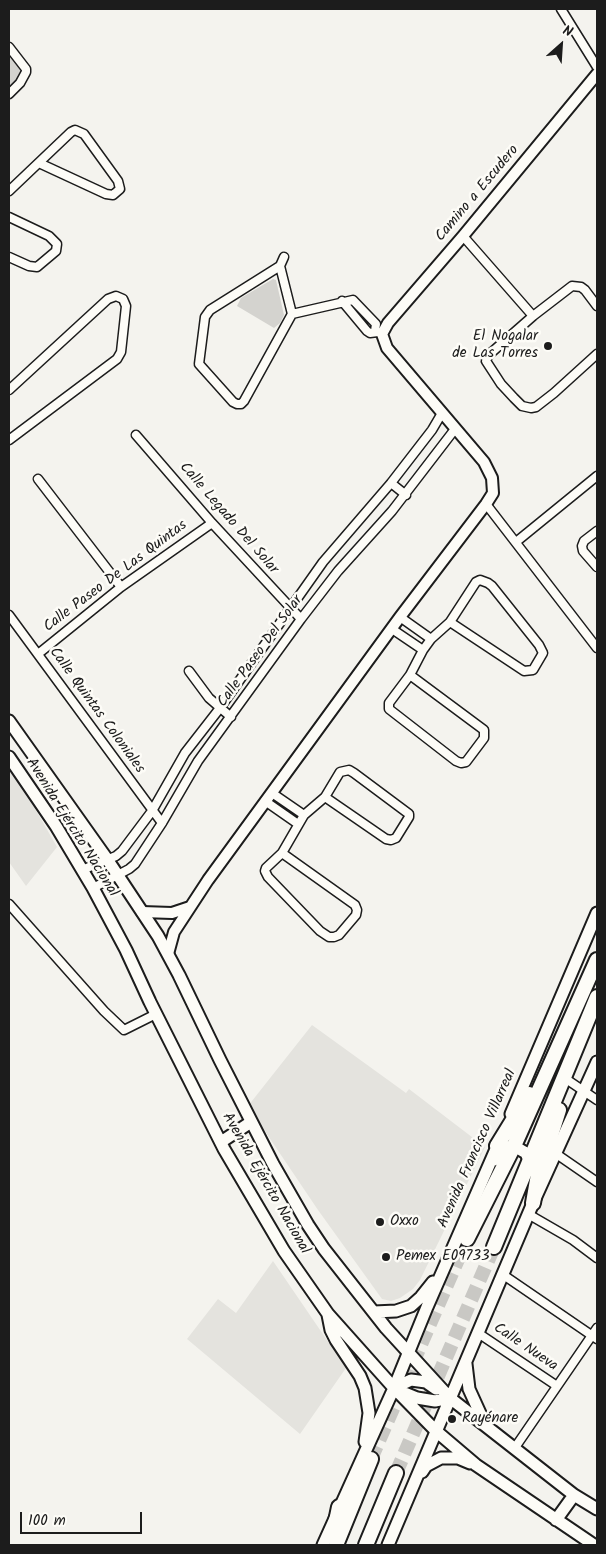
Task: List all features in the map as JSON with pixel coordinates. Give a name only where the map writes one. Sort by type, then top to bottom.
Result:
[{"type":"highway","name":"Avenida Francisco Villarreal","points":[[467,1239],[514,1146],[597,960]]},
{"type":"highway","points":[[494,1247],[597,997]]},
{"type":"highway","points":[[530,1208],[544,1157],[590,1014]]},
{"type":"highway","points":[[497,1146],[567,1028]]},
{"type":"highway","name":"Avenida Francisco Villarreal","points":[[336,1545],[366,1460]]},
{"type":"highway","points":[[366,1545],[396,1473]]},
{"type":"highway","points":[[330,1545],[339,1508]]},
{"type":"main road","name":"Avenida Ejército Nacional","points":[[9,721],[107,859],[168,954],[251,1122],[308,1225],[324,1250],[408,1353],[450,1398],[574,1495],[597,1509]]},
{"type":"main road","name":"Avenida Ejército Nacional","points":[[9,757],[56,826],[93,888],[126,950],[221,1142],[284,1251],[328,1314],[394,1388],[436,1431],[476,1465],[594,1545]]},
{"type":"main road","name":"Avenida Francisco Villarreal","points":[[323,1545],[339,1508],[366,1460],[443,1269],[597,913]]},
{"type":"main road","points":[[388,1545],[530,1208],[597,1062]]},
{"type":"main road","points":[[221,1142],[251,1122]]},
{"type":"main road","points":[[484,1174],[499,1153],[507,1147],[514,1146],[526,1153],[529,1160],[530,1208]]},
{"type":"main road","points":[[374,1312],[396,1311],[411,1306],[421,1297],[443,1269]]},
{"type":"main road","points":[[328,1314],[336,1340],[360,1376],[365,1388],[369,1413],[366,1460]]},
{"type":"main road","points":[[466,1361],[469,1389],[486,1426]]},
{"type":"main road","points":[[394,1388],[411,1380],[426,1382],[450,1398]]},
{"type":"main road","points":[[394,1388],[417,1398],[435,1401],[450,1398]]},
{"type":"main road","points":[[414,1484],[426,1466],[442,1458],[458,1458],[476,1465]]},
{"type":"main road","points":[[556,1520],[574,1495]]},
{"type":"street","points":[[561,9],[597,68]]},
{"type":"street","points":[[9,47],[26,69],[26,72],[20,83],[9,94]]},
{"type":"street","name":"Camino a Escudero","points":[[379,333],[463,236],[597,74]]},
{"type":"street","points":[[9,190],[71,132],[78,131],[84,134],[118,181],[119,191],[110,196],[39,162]]},
{"type":"street","points":[[9,217],[49,236],[57,244],[56,251],[37,267],[29,266],[9,256]]},
{"type":"street","points":[[463,236],[533,316]]},
{"type":"street","points":[[280,266],[292,314],[244,401],[241,404],[233,402],[199,364],[205,317],[210,310],[280,266],[284,257]]},
{"type":"street","points":[[597,306],[585,290],[572,286],[533,316],[492,352],[486,358],[486,362],[501,384],[522,406],[528,408],[536,407],[554,393],[597,354]]},
{"type":"street","points":[[9,390],[108,299],[116,296],[123,298],[126,306],[121,352],[117,359],[9,440]]},
{"type":"street","points":[[168,954],[174,932],[190,907],[400,617],[486,504],[492,492],[492,478],[484,462],[387,348],[376,324],[356,302],[351,300],[342,301],[292,314]]},
{"type":"street","points":[[342,301],[366,332],[379,333]]},
{"type":"street","name":"Calle Paseo Del Solar","points":[[82,870],[116,856],[122,851],[152,811],[185,753],[220,708],[323,562],[391,483],[432,430],[442,413]]},
{"type":"street","name":"Calle Paseo Del Solar","points":[[93,888],[118,876],[135,864],[162,823],[198,761],[300,619],[338,571],[406,495],[455,429]]},
{"type":"street","name":"Calle Legado Del Solar","points":[[136,435],[212,523],[300,619]]},
{"type":"street","points":[[516,542],[597,476]]},
{"type":"street","points":[[38,479],[121,587]]},
{"type":"street","points":[[391,483],[406,495]]},
{"type":"street","points":[[486,504],[597,648]]},
{"type":"street","name":"Calle Paseo De Las Quintas","points":[[38,654],[121,587],[212,523]]},
{"type":"street","points":[[597,531],[584,541],[582,546],[597,568]]},
{"type":"street","points":[[410,675],[484,730],[484,738],[466,762],[461,763],[456,760],[388,709],[389,703],[410,675],[423,650],[431,639],[450,622],[476,582],[485,581],[492,586],[539,645],[543,654],[532,670],[524,670],[450,622]]},
{"type":"street","name":"Calle Quintas Coloniales","points":[[9,615],[162,823]]},
{"type":"street","points":[[400,617],[431,639]]},
{"type":"street","points":[[392,629],[423,650]]},
{"type":"street","points":[[189,671],[209,698],[231,717]]},
{"type":"street","points":[[282,853],[355,905],[356,914],[339,935],[329,937],[320,932],[268,877],[265,871],[266,868],[282,853],[304,815],[325,797],[340,772],[349,770],[408,812],[409,817],[396,838],[386,839],[325,797]]},
{"type":"street","points":[[272,793],[304,815]]},
{"type":"street","points":[[265,802],[298,824]]},
{"type":"street","points":[[142,912],[172,913],[190,907]]},
{"type":"street","points":[[10,908],[104,1011],[124,1030],[156,1014]]},
{"type":"street","points":[[569,1081],[597,1100]]},
{"type":"street","points":[[555,1153],[597,1182]]},
{"type":"street","points":[[530,1208],[597,1258]]},
{"type":"street","points":[[502,1274],[596,1334],[557,1386],[514,1449]]},
{"type":"street","name":"Calle Nueva","points":[[478,1332],[557,1386]]},
{"type":"shaded area","points":[[9,53],[21,70],[21,75],[9,87]]},
{"type":"shaded area","points":[[273,279],[276,280],[284,315],[280,323],[274,328],[237,306],[241,298]]},
{"type":"shaded area","points":[[9,770],[29,798],[57,847],[26,886],[9,862]]},
{"type":"shaded area","points":[[312,1025],[406,1093],[409,1089],[485,1147],[420,1280],[413,1289],[400,1298],[391,1301],[382,1299],[318,1210],[248,1106]]},
{"type":"shaded area","points":[[273,1261],[346,1368],[300,1434],[187,1339],[218,1299],[236,1313]]},
{"type":"tunnel","points":[[371,1459],[467,1239]]},
{"type":"tunnel","points":[[396,1473],[494,1247]]},
{"type":"place","name":"El Nogalar de Las Torres","points":[[548,346]]},
{"type":"place","name":"Oxxo","points":[[380,1222]]},
{"type":"place","name":"Pemex E09733","points":[[386,1257]]},
{"type":"place","name":"Rayénare","points":[[452,1419]]}]
